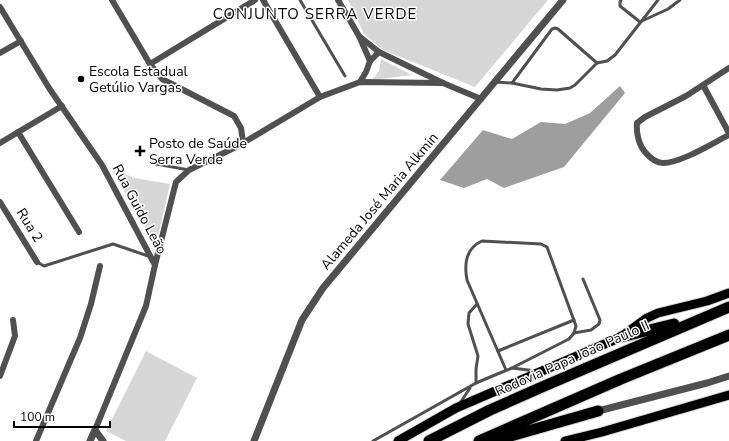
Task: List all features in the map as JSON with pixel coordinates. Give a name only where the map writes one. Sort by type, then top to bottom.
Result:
[{"type":"highway","name":"Rodovia Papa João Paulo II","points":[[429,441],[490,410],[729,306]]},
{"type":"highway","points":[[621,337],[710,315]]},
{"type":"highway","points":[[479,441],[621,379],[729,335]]},
{"type":"highway","points":[[493,441],[598,411]]},
{"type":"main road","points":[[398,441],[456,408],[621,337],[647,318],[658,313],[690,306],[729,293]]},
{"type":"main road","points":[[565,441],[602,432],[729,395]]},
{"type":"street","points":[[112,0],[150,64],[162,79],[234,116],[241,128],[243,142]]},
{"type":"street","points":[[150,64],[255,0]]},
{"type":"street","points":[[263,0],[320,97]]},
{"type":"street","points":[[338,0],[360,36],[370,61]]},
{"type":"street","name":"Alameda José Maria Alkmin","points":[[254,441],[302,320],[323,288],[563,0]]},
{"type":"street","name":"Rua Guido Leão","points":[[0,7],[49,88],[102,165],[155,265],[146,306],[96,430],[90,441]]},
{"type":"street","points":[[360,36],[379,52],[443,83],[481,99]]},
{"type":"street","points":[[0,53],[21,41]]},
{"type":"street","points":[[360,82],[370,61],[379,52]]},
{"type":"street","points":[[703,85],[729,134],[681,159],[664,163],[656,161],[650,157],[642,148],[636,131],[637,123],[645,117],[686,96],[729,68]]},
{"type":"street","points":[[412,82],[415,79],[417,70]]},
{"type":"street","points":[[155,265],[176,182],[189,170],[243,142],[320,97],[360,82],[443,83]]},
{"type":"street","points":[[0,143],[62,106]]},
{"type":"street","points":[[18,132],[79,232]]},
{"type":"street","name":"Rua 2","points":[[0,202],[37,262]]},
{"type":"street","points":[[36,441],[80,338],[91,304],[100,266]]},
{"type":"street","points":[[0,376],[15,336],[13,320]]},
{"type":"street","points":[[598,411],[729,376]]},
{"type":"street","points":[[96,430],[103,441]]},
{"type":"lane","points":[[300,0],[344,76]]},
{"type":"lane","points":[[621,0],[620,6],[640,22]]},
{"type":"lane","points":[[495,82],[512,83],[542,89],[557,90],[570,88],[597,63],[606,61],[615,54],[658,0]]},
{"type":"lane","points":[[640,22],[668,9],[680,0]]},
{"type":"lane","points":[[512,83],[552,29],[555,28],[597,63]]},
{"type":"lane","points":[[156,164],[189,170]]},
{"type":"lane","points":[[373,441],[476,383],[512,368],[569,339],[574,333],[576,326],[550,251],[547,247],[541,244],[492,240],[482,241],[474,244],[469,251],[465,266],[466,280],[506,370]]},
{"type":"lane","points":[[37,262],[44,266],[113,244],[150,257]]},
{"type":"lane","points":[[574,333],[591,330],[599,324],[600,320],[583,279]]},
{"type":"lane","points":[[476,383],[478,356],[468,324],[469,312],[477,304]]},
{"type":"lane","points":[[498,351],[574,320]]},
{"type":"lane","points":[[512,368],[540,371]]},
{"type":"lane","points":[[456,408],[471,386]]},
{"type":"shaded area","points":[[348,0],[548,0],[475,87],[383,50],[364,34]]},
{"type":"shaded area","points":[[381,59],[412,75],[372,80],[379,71]]},
{"type":"shaded area","points":[[620,86],[625,93],[564,167],[504,188],[487,179],[464,188],[440,180],[483,130],[512,139],[541,122],[565,124],[590,113]]},
{"type":"shaded area","points":[[111,169],[135,178],[170,184],[156,245]]},
{"type":"shaded area","points":[[146,351],[197,378],[165,441],[126,441],[106,431]]},
{"type":"place","name":"Escola Estadual Getúlio Vargas","points":[[81,79]]},
{"type":"place","name":"Posto de Saúde Serra Verde","points":[[140,151]]},
{"type":"district","name":"CONJUNTO SERRA VERDE","points":[[315,14]]}]
